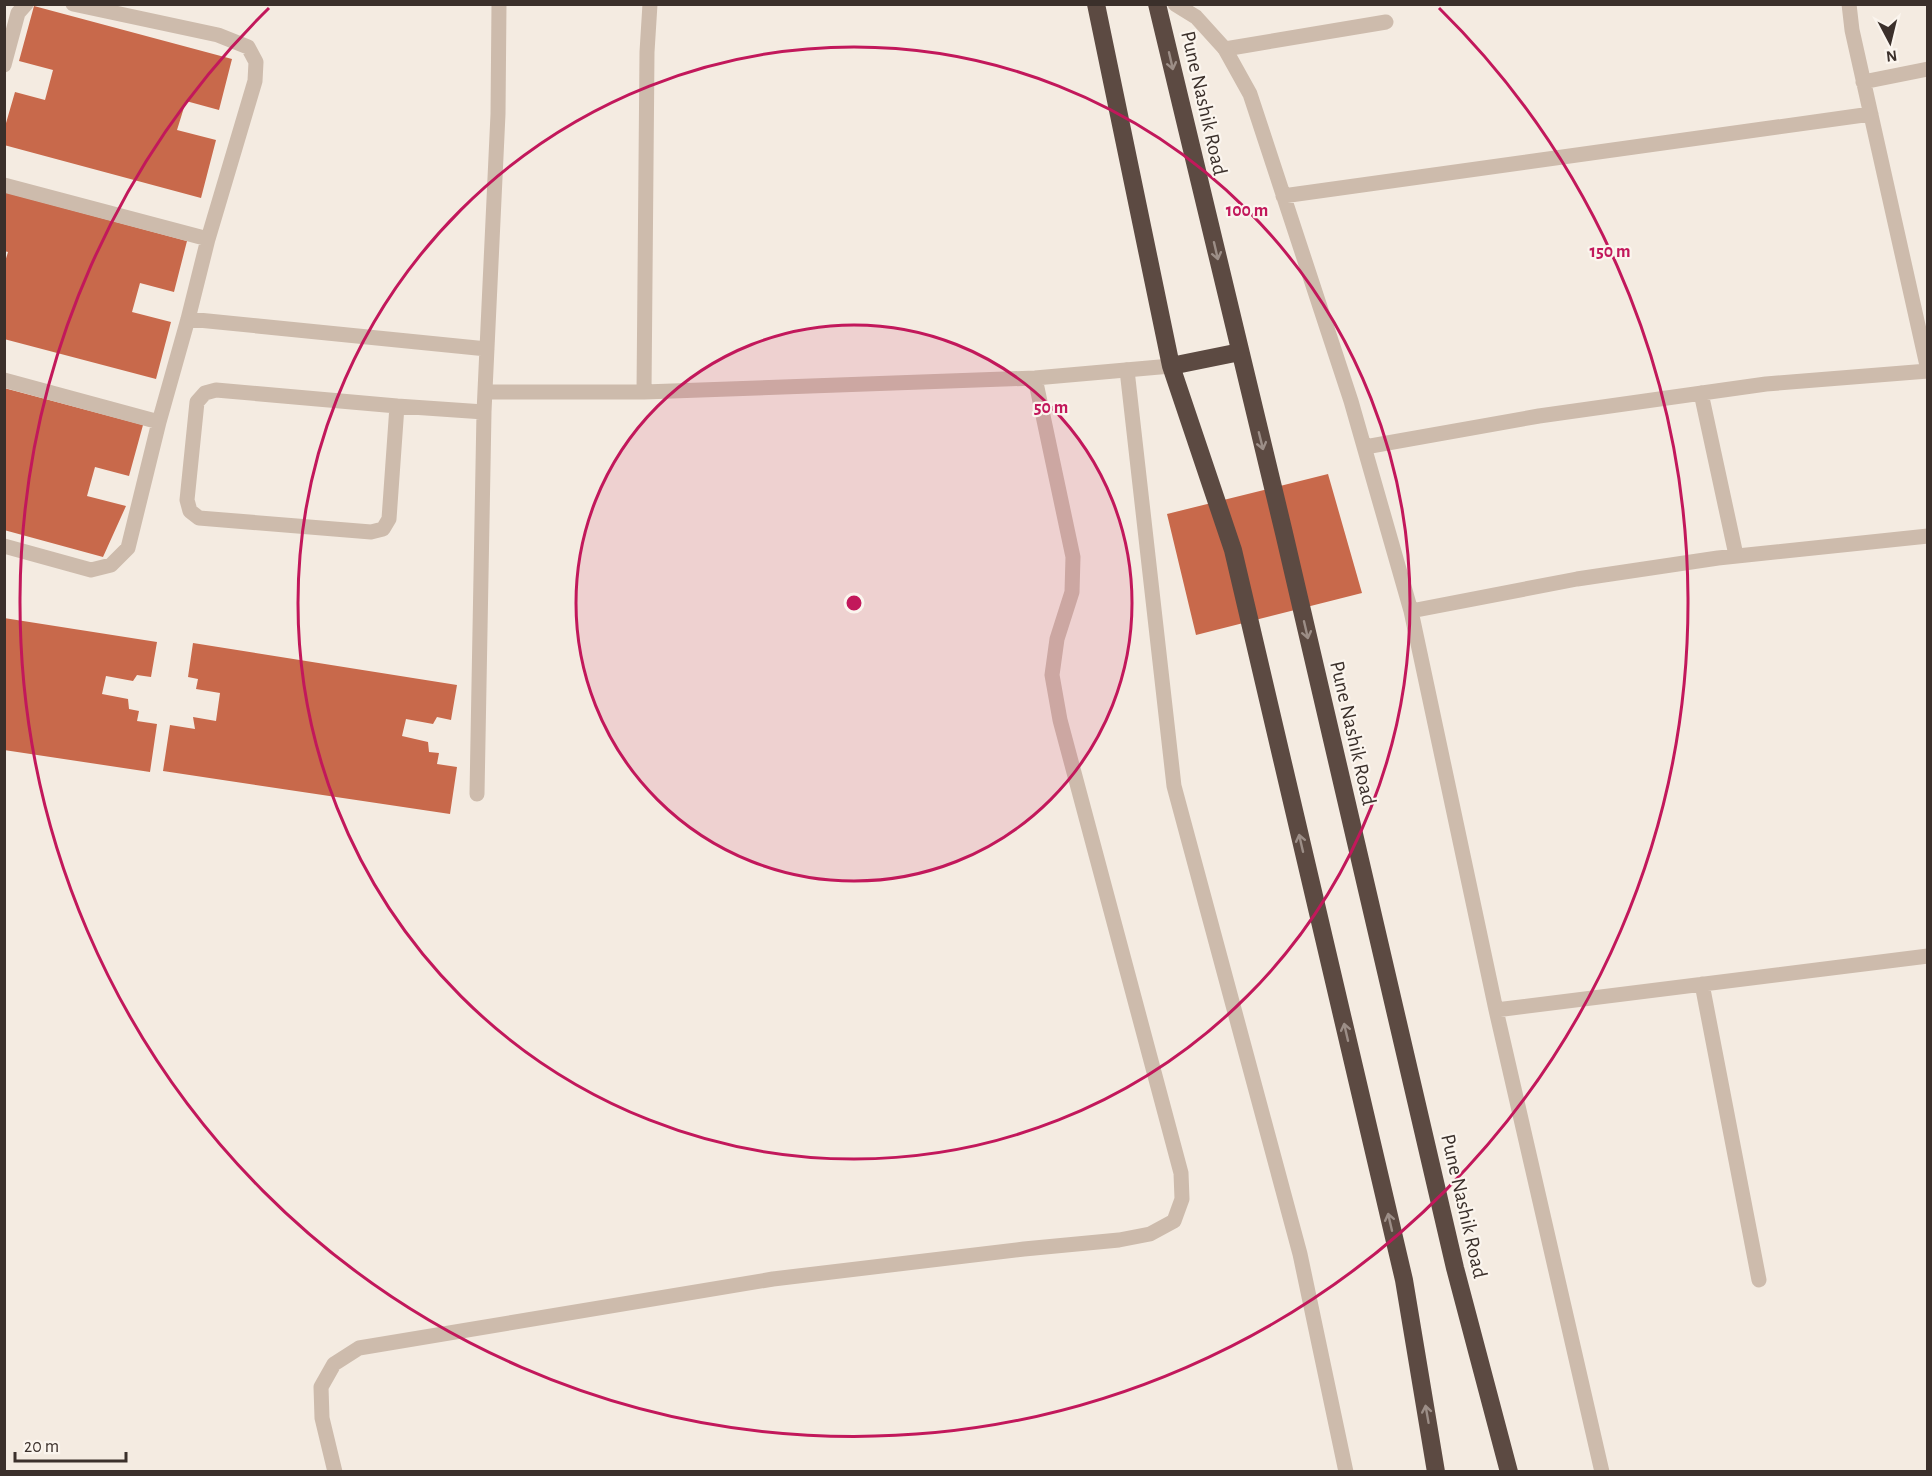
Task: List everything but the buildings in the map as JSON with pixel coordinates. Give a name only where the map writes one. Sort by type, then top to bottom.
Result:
[{"type":"highway","points":[[1096,4],[1171,366],[1233,550],[1404,1280],[1436,1472]]},
{"type":"highway","name":"Pune Nashik Road","points":[[1157,4],[1455,1268],[1509,1472]]},
{"type":"highway","points":[[1171,366],[1240,352]]},
{"type":"street","points":[[4,65],[18,13],[26,4]]},
{"type":"street","points":[[4,546],[91,570],[111,565],[128,548],[208,239],[255,81],[256,62],[248,47],[218,35],[73,4]]},
{"type":"street","points":[[477,794],[484,412],[498,114],[499,4]]},
{"type":"street","points":[[644,392],[647,52],[650,4]]},
{"type":"street","points":[[1175,4],[1196,17],[1225,49],[1250,94],[1365,447],[1411,611],[1496,1010],[1602,1472]]},
{"type":"street","points":[[1365,447],[1539,416],[1766,384],[1928,370],[1863,82],[1849,4]]},
{"type":"street","points":[[1225,49],[1386,22]]},
{"type":"street","points":[[1863,82],[1928,69]]},
{"type":"street","points":[[1283,196],[1871,114]]},
{"type":"street","points":[[4,185],[208,239]]},
{"type":"street","points":[[188,319],[487,349]]},
{"type":"street","points":[[485,392],[644,392],[1035,378],[1171,366]]},
{"type":"street","points":[[1126,370],[1174,786],[1300,1254],[1346,1472]]},
{"type":"street","points":[[334,1472],[322,1418],[321,1387],[333,1364],[359,1348],[773,1279],[1119,1240],[1150,1234],[1174,1221],[1182,1199],[1181,1173],[1060,720],[1052,675],[1057,639],[1072,592],[1073,558],[1035,378]]},
{"type":"street","points":[[4,380],[159,422]]},
{"type":"street","points":[[397,406],[389,519],[383,529],[371,532],[199,518],[190,511],[187,500],[197,402],[206,393],[216,390],[484,412]]},
{"type":"street","points":[[1701,393],[1736,555]]},
{"type":"street","points":[[1411,611],[1577,579],[1736,555],[1928,536]]},
{"type":"street","points":[[1496,1010],[1928,956]]},
{"type":"street","points":[[1702,984],[1759,1280]]}]
